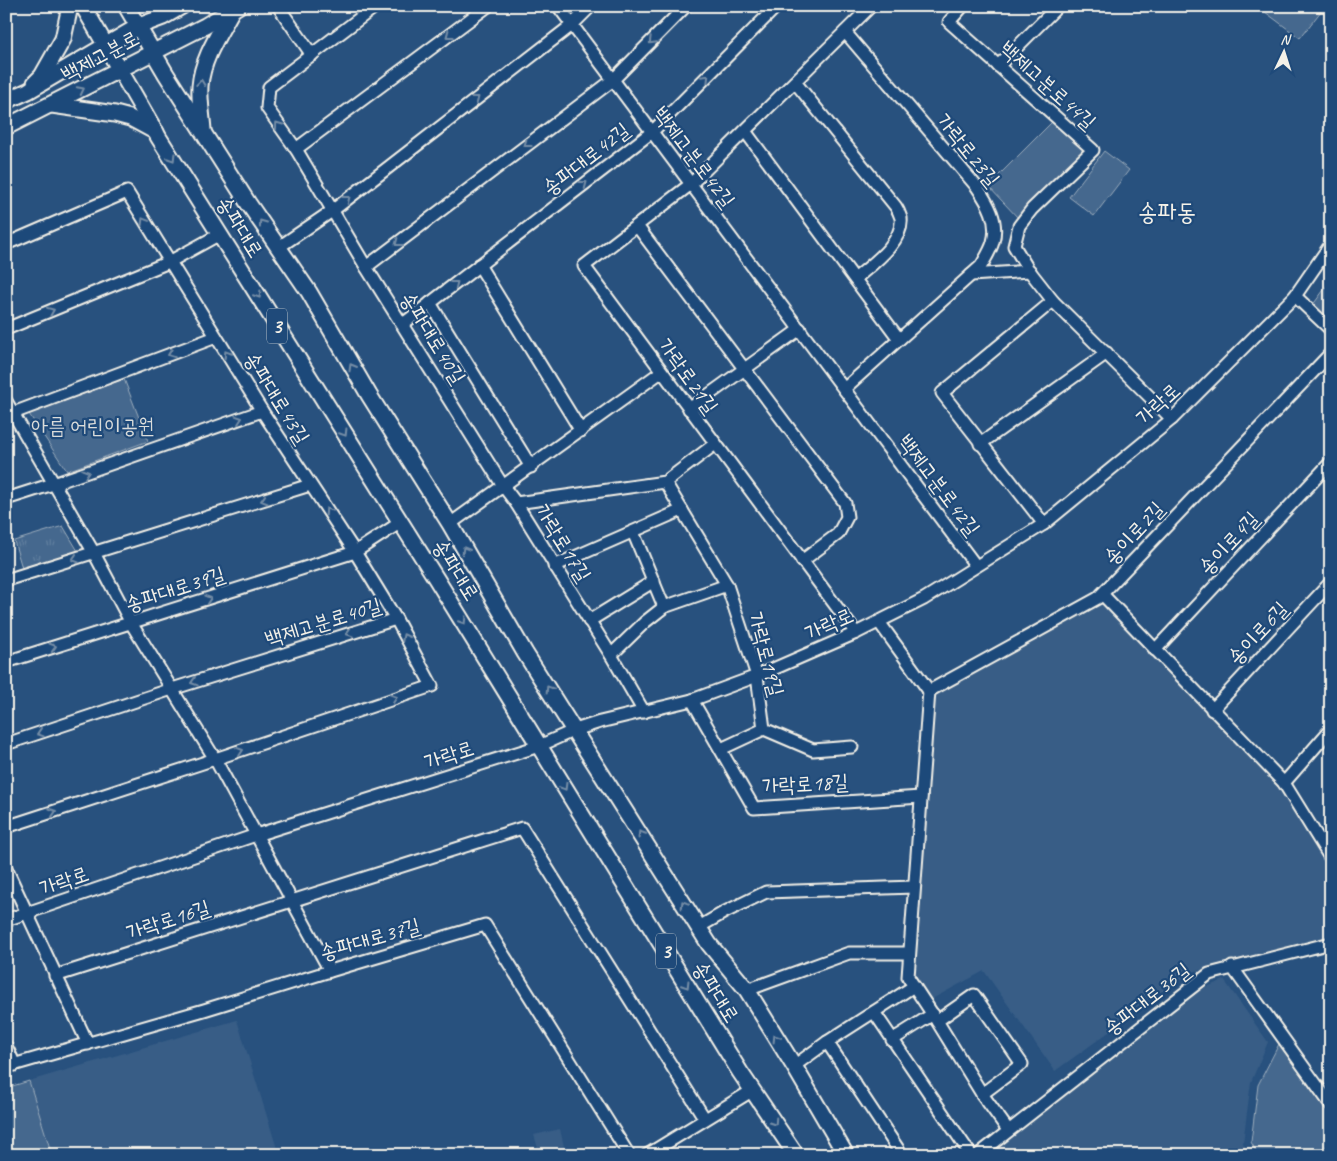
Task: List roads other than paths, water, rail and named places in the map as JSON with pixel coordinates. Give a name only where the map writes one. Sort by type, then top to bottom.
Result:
[{"type":"main road","points":[[28,90],[42,76],[63,39],[70,6]]},
{"type":"main road","name":"송파대로","points":[[83,6],[156,132],[401,522],[730,1055],[796,1155]]},
{"type":"main road","name":"송파대로","points":[[126,6],[166,74],[248,203],[309,292],[369,395],[450,524],[525,652],[708,944],[747,990],[846,1155]]},
{"type":"main road","name":"백제고분로","points":[[6,101],[139,26],[163,17],[182,6]]},
{"type":"main road","points":[[203,131],[200,87],[203,68],[210,51],[235,8]]},
{"type":"main road","name":"백제고분로","points":[[6,127],[205,26],[235,8]]},
{"type":"main road","points":[[52,105],[115,114],[130,118],[156,132]]},
{"type":"street","points":[[278,6],[312,55]]},
{"type":"street","points":[[332,211],[296,149],[267,108],[269,87],[376,6]]},
{"type":"street","points":[[296,149],[488,6]]},
{"type":"street","name":"백제고분로42길","points":[[558,6],[976,566]]},
{"type":"street","points":[[279,247],[332,211],[572,25],[590,6]]},
{"type":"street","points":[[366,267],[613,80],[686,6]]},
{"type":"street","name":"송파대로42길","points":[[402,324],[652,132],[777,6]]},
{"type":"street","name":"가락로21길","points":[[856,633],[714,444],[584,266],[691,184],[871,6]]},
{"type":"street","name":"백제고분로44길","points":[[964,6],[949,22],[1093,150],[1032,209],[1019,226],[1014,246],[1030,271],[1054,301],[1172,419]]},
{"type":"street","points":[[998,66],[1058,6]]},
{"type":"street","name":"가락로23길","points":[[844,389],[981,266],[993,242],[995,222],[988,204],[976,187],[845,32]]},
{"type":"street","points":[[794,82],[896,207],[901,218],[899,231],[893,245],[855,279]]},
{"type":"street","points":[[745,131],[900,339]]},
{"type":"street","points":[[6,244],[127,192],[169,262]]},
{"type":"street","name":"송파대로40길","points":[[332,211],[503,486]]},
{"type":"street","points":[[637,226],[845,503],[847,517],[838,534],[802,562]]},
{"type":"street","points":[[6,329],[169,262],[220,234]]},
{"type":"street","name":"가락로","points":[[6,920],[256,835],[539,746],[575,730],[692,700],[756,676],[879,622],[924,599],[1044,524],[1172,419],[1295,296],[1331,244]]},
{"type":"street","name":"송파대로43길","points":[[169,262],[262,411],[355,552]]},
{"type":"street","points":[[480,265],[581,431]]},
{"type":"street","points":[[971,275],[1030,271]]},
{"type":"street","points":[[1295,296],[1331,330]]},
{"type":"street","points":[[1044,524],[942,393],[1054,301]]},
{"type":"street","name":"송파대로40길","points":[[430,303],[532,467]]},
{"type":"street","points":[[689,409],[800,330]]},
{"type":"street","points":[[10,415],[216,336]]},
{"type":"street","points":[[980,444],[1107,353]]},
{"type":"street","name":"송이로2길","points":[[929,691],[1098,598],[1331,353]]},
{"type":"street","points":[[450,524],[532,467],[661,372]]},
{"type":"street","points":[[6,401],[10,415],[54,484],[94,553],[131,623],[215,759],[330,971]]},
{"type":"street","points":[[6,499],[262,411]]},
{"type":"street","points":[[516,503],[665,482],[714,444]]},
{"type":"street","name":"송이로4길","points":[[1154,650],[1331,462]]},
{"type":"street","name":"가락로19길","points":[[665,482],[727,585],[756,676],[764,729],[813,750],[852,747]]},
{"type":"street","points":[[6,580],[310,485]]},
{"type":"street","name":"가락로17길","points":[[503,486],[516,503],[611,655],[644,712]]},
{"type":"street","points":[[554,566],[682,510]]},
{"type":"street","name":"송파대로39길","points":[[6,662],[355,552],[401,522]]},
{"type":"street","points":[[633,532],[664,607]]},
{"type":"street","points":[[355,552],[396,619]]},
{"type":"street","points":[[589,621],[654,581]]},
{"type":"street","name":"송이로6길","points":[[1212,710],[1331,582]]},
{"type":"street","points":[[611,655],[645,622],[664,607],[727,585]]},
{"type":"street","points":[[1102,594],[1284,784],[1331,859]]},
{"type":"street","name":"백제고분로40길","points":[[6,744],[172,689],[396,619],[432,686],[6,827]]},
{"type":"street","name":"가락로","points":[[879,622],[929,691]]},
{"type":"street","points":[[929,691],[908,977],[982,1094],[1008,1130]]},
{"type":"street","name":"가락로18길","points":[[692,700],[754,808],[921,797]]},
{"type":"street","points":[[721,749],[764,729]]},
{"type":"street","points":[[1284,784],[1331,729]]},
{"type":"street","name":"가락로16길","points":[[55,976],[522,828],[705,1119]]},
{"type":"street","points":[[6,868],[26,913]]},
{"type":"street","name":"송파대로","points":[[699,928],[725,912],[766,892],[914,887]]},
{"type":"street","name":"가락로","points":[[26,913],[88,1044]]},
{"type":"street","name":"송파대로37길","points":[[11,1066],[486,925],[629,1155]]},
{"type":"street","name":"송파대로36길","points":[[978,1155],[1209,974],[1331,943]]},
{"type":"street","name":"송파대로","points":[[747,990],[849,953],[909,952]]},
{"type":"street","points":[[1232,967],[1331,1105]]},
{"type":"street","points":[[794,1066],[827,1042],[914,986]]},
{"type":"street","points":[[892,1040],[974,995],[1022,1064],[982,1094]]},
{"type":"street","points":[[874,1012],[971,1155]]},
{"type":"street","points":[[827,1042],[902,1155]]},
{"type":"street","points":[[6,1046],[11,1066]]},
{"type":"street","points":[[647,1155],[754,1090]]},
{"type":"street","points":[[1326,1155],[1331,1152]]},
{"type":"district","name":"송파동","points":[[1167,212]]},
{"type":"park label","name":"아름 어린이공원","points":[[93,426]]}]
